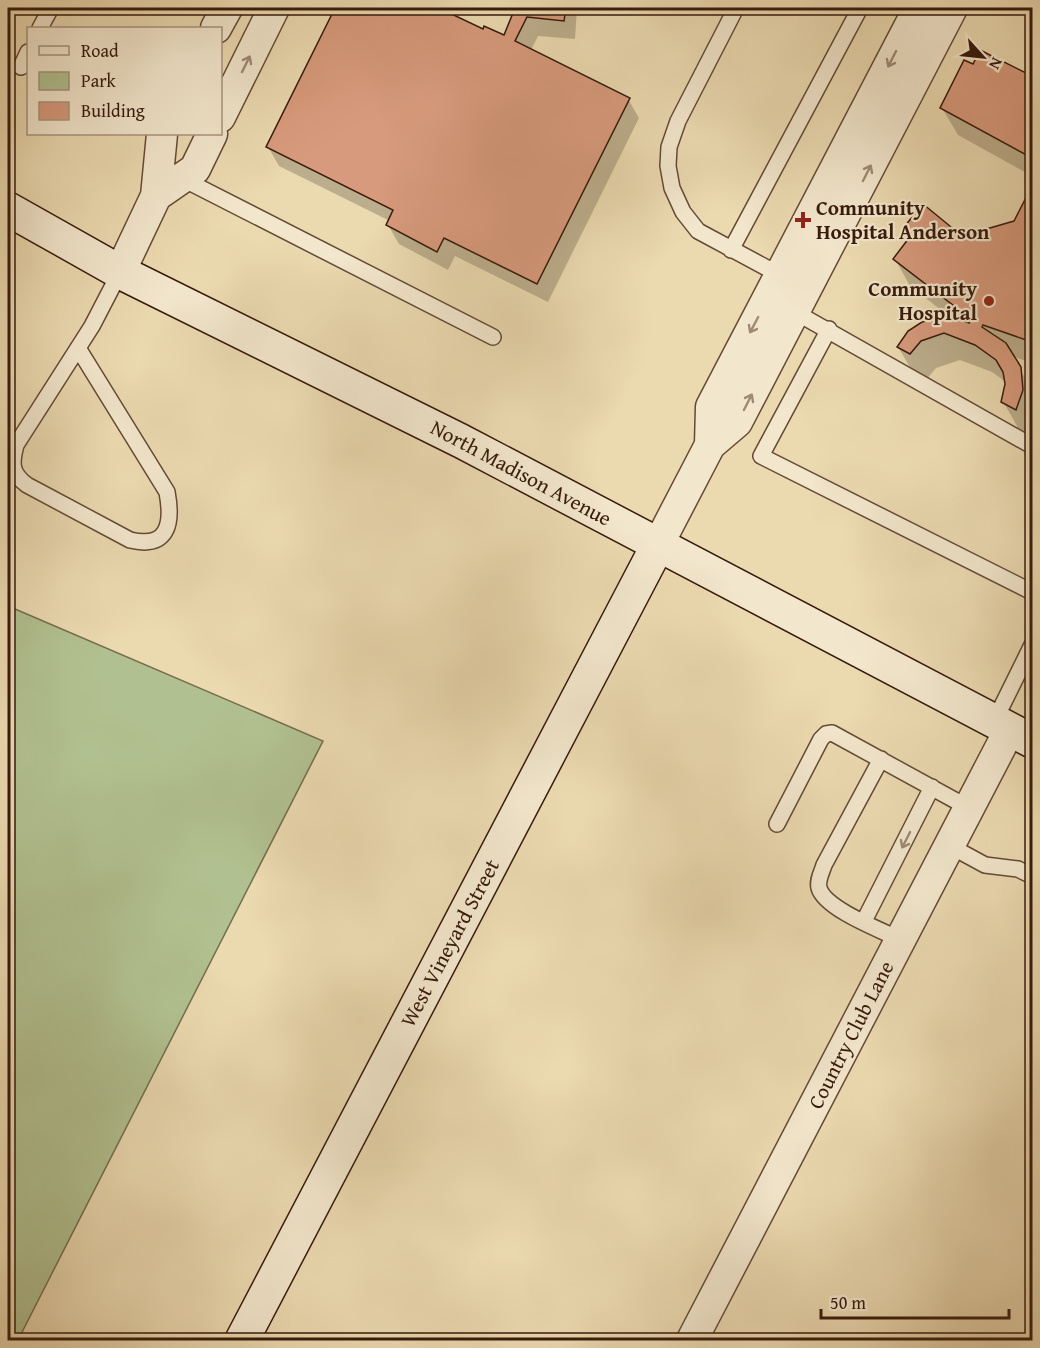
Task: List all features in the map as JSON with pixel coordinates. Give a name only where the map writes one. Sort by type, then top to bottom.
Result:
[{"type":"street","points":[[217,27],[227,8]]},
{"type":"street","points":[[222,113],[274,8]]},
{"type":"street","points":[[710,446],[711,407],[919,8]]},
{"type":"street","points":[[658,546],[710,446],[737,422],[952,8]]},
{"type":"street","points":[[120,272],[156,196],[162,135]]},
{"type":"street","points":[[156,196],[195,169],[212,135]]},
{"type":"street","name":"North Madison Avenue","points":[[8,209],[120,272],[460,441],[1012,731]]},
{"type":"street","name":"West Vineyard Street","points":[[242,1341],[658,546]]},
{"type":"street","name":"Country Club Lane","points":[[692,1341],[969,808],[1012,731]]},
{"type":"lane","points":[[41,27],[51,8]]},
{"type":"lane","points":[[736,8],[678,121],[669,147],[668,166],[672,188],[683,212],[698,231],[780,275],[795,312],[1032,446]]},
{"type":"lane","points":[[731,250],[860,8]]},
{"type":"lane","points":[[21,67],[27,54]]},
{"type":"lane","points":[[181,178],[493,337]]},
{"type":"lane","points":[[78,348],[167,492],[171,512],[166,530],[159,540],[147,544],[130,540],[27,485],[15,476],[12,462],[16,445],[78,348],[120,272]]},
{"type":"lane","points":[[829,330],[761,456],[1032,592]]},
{"type":"lane","points":[[1012,731],[1032,645]]},
{"type":"lane","points":[[777,824],[826,734],[832,733],[969,808]]},
{"type":"lane","points":[[881,759],[824,865],[819,882],[823,895],[834,906],[901,940]]},
{"type":"lane","points":[[864,921],[932,787]]},
{"type":"lane","points":[[950,846],[985,865],[1018,869],[1032,876]]},
{"type":"green space","points":[[8,606],[323,741],[18,1340],[8,1340]]},
{"type":"building","points":[[335,8],[439,8],[483,29],[484,26],[504,35],[515,8],[566,8],[564,21],[527,17],[515,41],[630,98],[537,284],[444,238],[437,252],[386,225],[393,210],[266,147]]},
{"type":"building","points":[[980,50],[1032,76],[1032,158],[940,108],[964,60],[973,64]]},
{"type":"building","name":"Community Hospital","points":[[1032,186],[1032,342],[983,325],[982,327],[1006,343],[1021,367],[1023,390],[1016,410],[1001,402],[1005,384],[1003,372],[996,360],[975,345],[944,333],[921,341],[910,354],[897,347],[908,331],[922,322],[943,317],[960,319],[969,323],[971,319],[893,259],[912,234],[904,227],[923,204],[962,236],[1014,221]]},
{"type":"place","name":"Community Hospital Anderson","points":[[803,220]]},
{"type":"place","name":"Community Hospital","points":[[989,301]]}]
